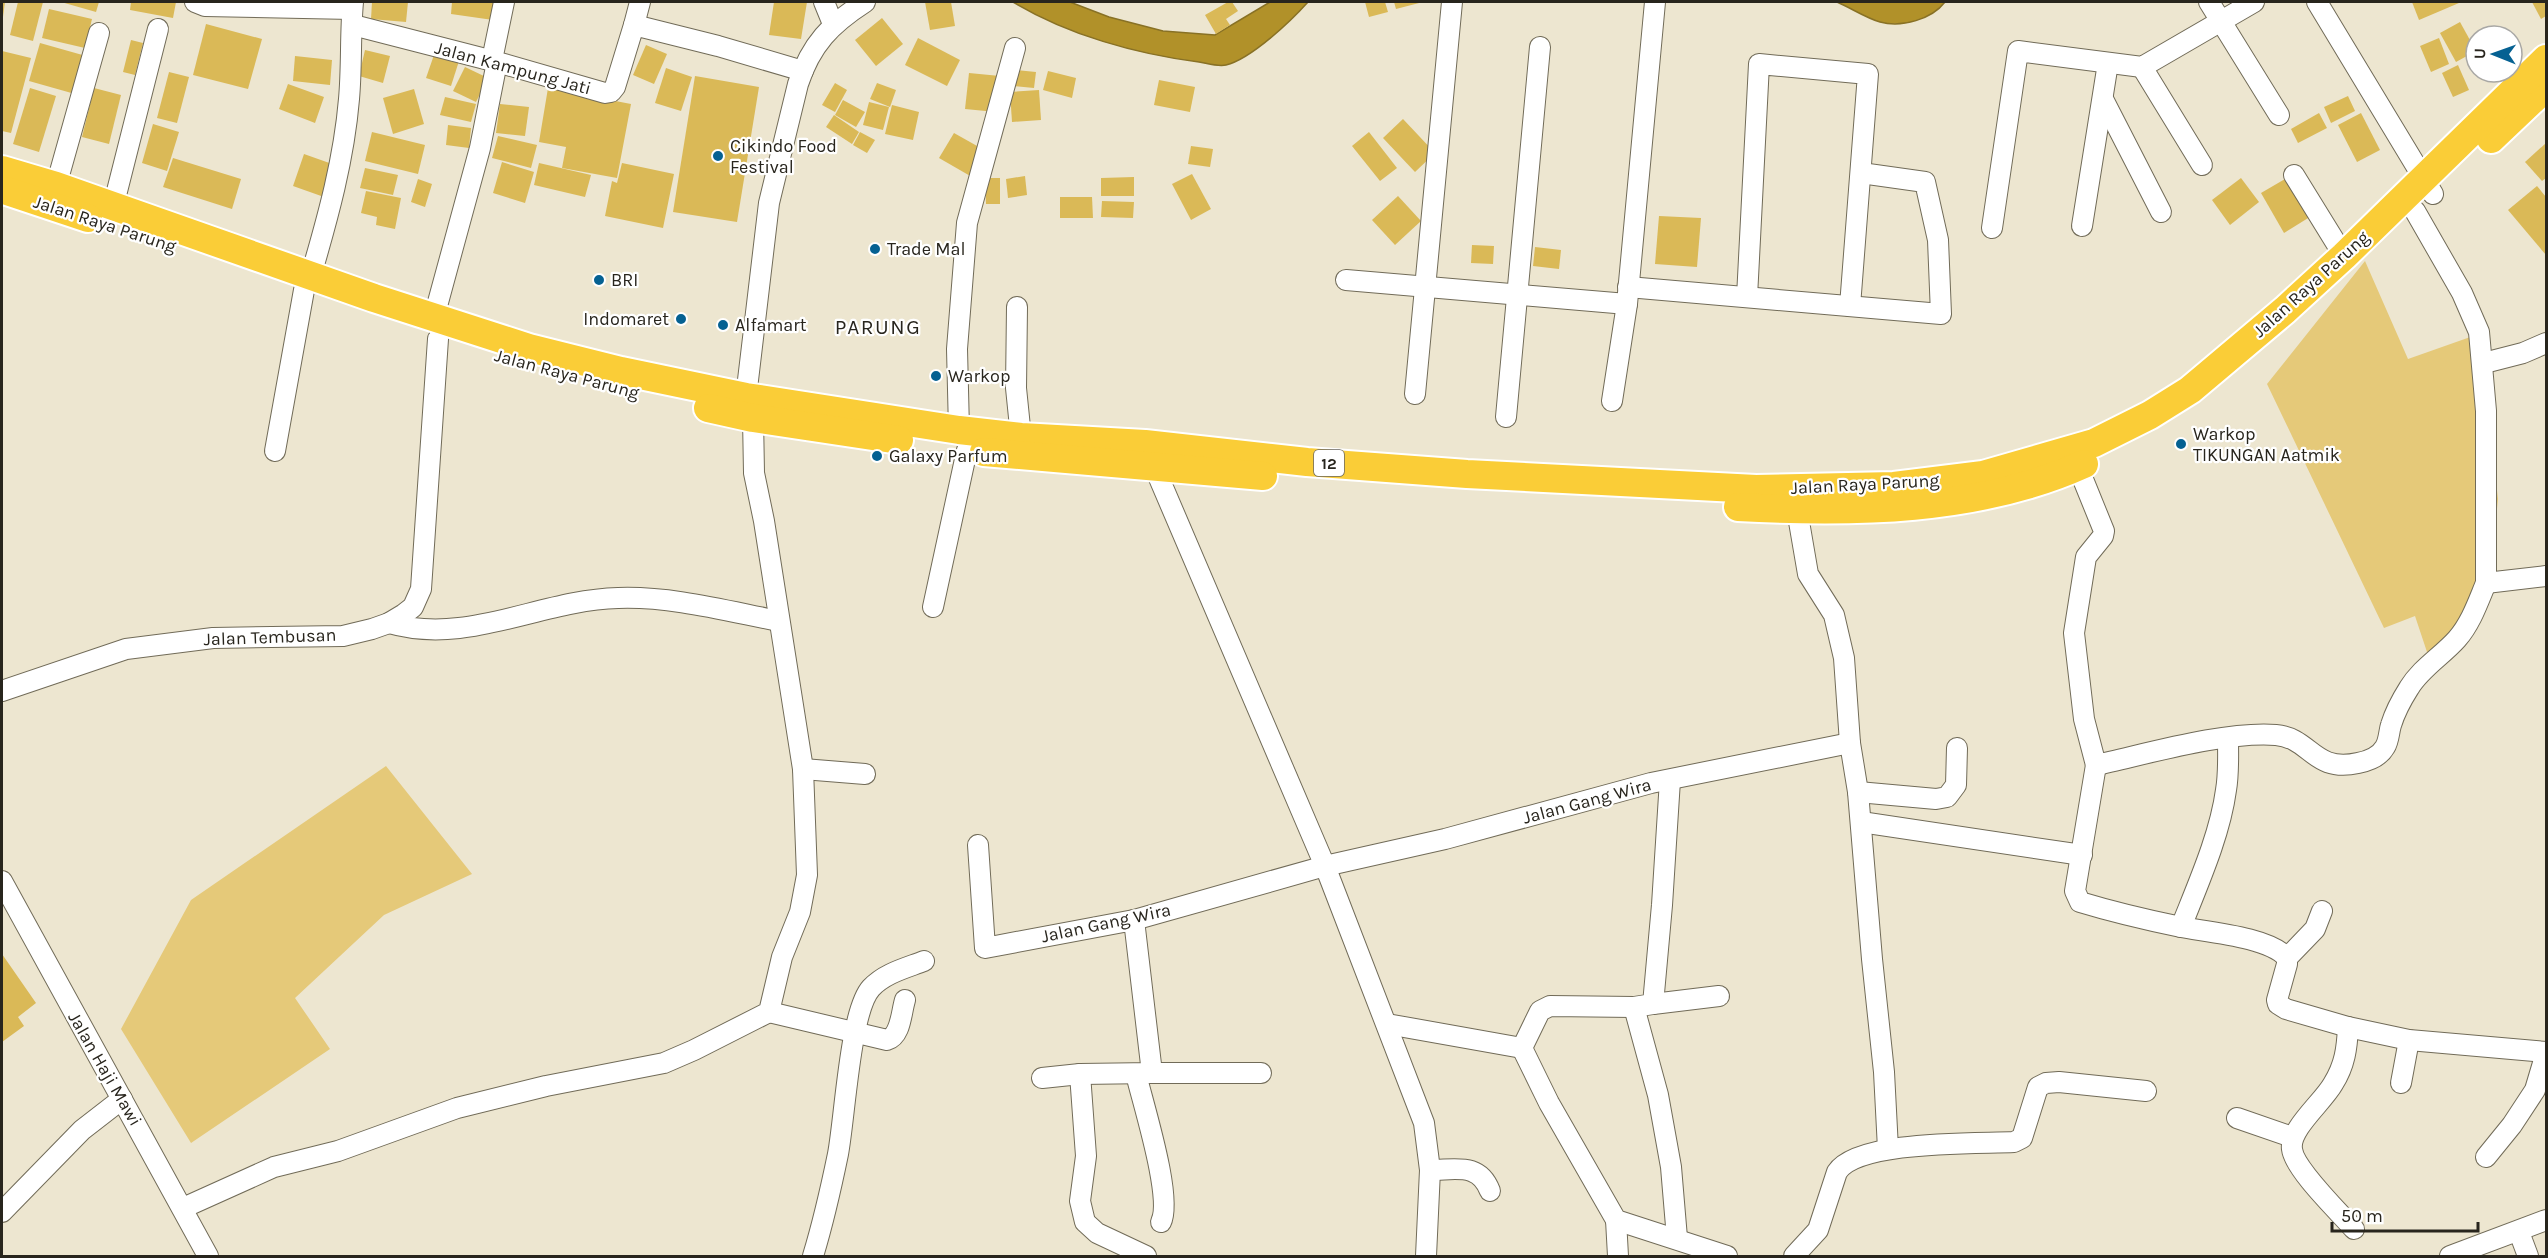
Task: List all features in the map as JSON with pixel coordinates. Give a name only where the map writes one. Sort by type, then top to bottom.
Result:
[{"type":"highway","name":"Jalan Raya Parung","points":[[2,170],[56,186],[113,207],[371,306],[639,393],[750,407],[963,440],[1149,455],[1307,462],[1467,474],[1756,489],[1929,503],[1983,495],[2029,484],[2078,467],[2133,442],[2173,418],[2212,390],[2333,290],[2547,59]]},
{"type":"highway","name":"Jalan Raya Parung","points":[[963,440],[1021,437],[1149,455],[1452,490],[1797,510],[1894,486],[1983,475],[2094,443],[2150,415],[2190,390],[2285,310],[2344,256],[2424,194],[2547,87]]},
{"type":"highway","name":"Jalan Raya Parung","points":[[2,189],[308,282]]},
{"type":"street","name":"Jalan Kampung Jati","points":[[195,2],[205,6],[353,12],[495,61],[605,93],[611,92],[615,87],[634,25]]},
{"type":"street","name":"Jalan Tembusan","points":[[2,691],[126,648],[213,638],[343,636],[390,623],[412,607],[421,589],[436,328],[480,148],[504,2]]},
{"type":"street","points":[[640,2],[634,25],[718,46],[802,71]]},
{"type":"street","points":[[824,2],[833,24]]},
{"type":"street","points":[[769,1012],[782,957],[800,912],[806,886],[804,769],[764,521],[754,473],[750,407],[769,202],[802,71],[819,40],[833,24],[865,2]]},
{"type":"street","points":[[1415,394],[1452,2]]},
{"type":"street","points":[[1612,401],[1628,295],[1655,2]]},
{"type":"street","points":[[2210,2],[2278,115]]},
{"type":"street","points":[[1992,228],[2018,51],[2142,67],[2253,2]]},
{"type":"street","points":[[2096,765],[2229,738],[2274,735],[2289,737],[2319,760],[2330,764],[2357,763],[2373,758],[2385,747],[2396,712],[2409,688],[2415,679],[2458,638],[2474,613],[2486,583],[2486,411],[2484,363],[2479,332],[2424,194],[2317,2]]},
{"type":"street","points":[[275,451],[308,282],[332,203],[339,167],[349,100],[353,12]]},
{"type":"street","points":[[113,207],[158,29]]},
{"type":"street","points":[[56,186],[99,33]]},
{"type":"street","points":[[1506,417],[1540,47]]},
{"type":"street","points":[[933,607],[963,440],[957,349],[967,223],[1015,48]]},
{"type":"street","points":[[2082,226],[2108,63]]},
{"type":"street","points":[[1747,297],[1760,64],[1868,74],[1850,306]]},
{"type":"street","points":[[2142,67],[2202,165]]},
{"type":"street","points":[[2103,99],[2161,212]]},
{"type":"street","points":[[1346,280],[1517,295],[1747,297],[1941,314],[1938,240],[1925,182],[1861,173]]},
{"type":"street","points":[[2294,175],[2344,256]]},
{"type":"street","points":[[1017,308],[1016,388],[1021,437]]},
{"type":"street","points":[[2484,363],[2523,353],[2547,343]]},
{"type":"street","points":[[1149,455],[1325,866],[1424,1123],[1430,1170],[1426,1257]]},
{"type":"street","points":[[2078,467],[2104,531],[2103,536],[2086,557],[2074,633],[2084,719],[2096,765],[2075,891],[2080,902],[2181,927],[2251,940],[2283,953],[2287,958]]},
{"type":"street","points":[[1797,510],[1808,574],[1831,609],[1838,632],[1846,681],[1850,743],[1858,792],[1884,1072],[1888,1149]]},
{"type":"street","points":[[2486,583],[2547,576]]},
{"type":"street","points":[[390,623],[410,629],[454,629],[571,604],[616,598],[656,599],[779,621]]},
{"type":"street","points":[[2181,927],[2204,867],[2224,803],[2229,738]]},
{"type":"street","name":"Jalan Gang Wira","points":[[978,845],[985,948],[1134,920],[1325,866],[1445,839],[1581,801],[1850,743]]},
{"type":"street","points":[[1858,792],[1936,799],[1947,797],[1956,785],[1957,748]]},
{"type":"street","points":[[804,769],[865,774]]},
{"type":"street","points":[[1670,780],[1662,905],[1643,1005],[1671,1167],[1677,1238]]},
{"type":"street","points":[[1861,822],[2082,855]]},
{"type":"street","name":"Jalan Haji Mawi","points":[[2,881],[208,1257]]},
{"type":"street","points":[[2322,911],[2315,929],[2287,958],[2278,1004],[2286,1009],[2348,1027],[2409,1040],[2546,1052],[2535,1090],[2512,1125],[2486,1157]]},
{"type":"street","points":[[1134,920],[1144,1073],[1165,1214],[1161,1222]]},
{"type":"street","points":[[813,1257],[838,1153],[854,1033],[862,1004],[870,988],[886,976],[924,961]]},
{"type":"street","points":[[1522,1048],[1540,1011],[1550,1006],[1643,1005],[1719,996]]},
{"type":"street","points":[[183,1208],[274,1167],[348,1147],[457,1108],[546,1086],[664,1063],[769,1012],[887,1040],[893,1038],[897,1032],[904,1000]]},
{"type":"street","points":[[1387,1024],[1522,1048]]},
{"type":"street","points":[[2348,1027],[2346,1055],[2339,1073],[2332,1086],[2292,1137],[2292,1150],[2304,1172],[2355,1229]]},
{"type":"street","points":[[2401,1083],[2409,1040]]},
{"type":"street","points":[[1522,1048],[1549,1103],[1616,1220],[1618,1257]]},
{"type":"street","points":[[1042,1078],[1080,1074],[1261,1073]]},
{"type":"street","points":[[1080,1074],[1086,1156],[1080,1201],[1085,1222],[1097,1233],[1146,1257]]},
{"type":"street","points":[[1794,1257],[1818,1230],[1837,1172],[1851,1159],[1888,1149],[2014,1142],[2022,1138],[2038,1087],[2046,1083],[2059,1082],[2146,1090]]},
{"type":"street","points":[[2,1212],[82,1130],[122,1099]]},
{"type":"street","points":[[2237,1118],[2292,1137]]},
{"type":"street","points":[[1430,1170],[1475,1171],[1482,1175],[1490,1191]]},
{"type":"street","points":[[1616,1220],[1677,1238],[1727,1257]]},
{"type":"street","points":[[2450,1257],[2547,1220]]},
{"type":"street","points":[[2519,1232],[2528,1257]]},
{"type":"shaded area","points":[[1013,2],[1070,2],[1109,17],[1163,31],[1215,35],[1270,2],[1308,2],[1281,29],[1247,55],[1219,66],[1151,54],[1103,41],[1056,24]]},
{"type":"shaded area","points":[[1837,2],[1945,2],[1932,13],[1916,21],[1889,24]]},
{"type":"shaded area","points":[[2365,261],[2408,359],[2476,335],[2483,368],[2498,499],[2489,587],[2432,667],[2415,616],[2384,628],[2267,384]]},
{"type":"shaded area","points":[[386,766],[472,874],[384,915],[295,998],[330,1049],[191,1143],[121,1029],[191,900]]},
{"type":"building","points":[[2,2],[5,2],[3,17],[2,16]]},
{"type":"building","points":[[18,2],[43,2],[33,41],[10,35]]},
{"type":"building","points":[[61,2],[99,2],[96,12]]},
{"type":"building","points":[[131,2],[176,2],[173,18],[130,10]]},
{"type":"building","points":[[372,2],[408,2],[406,22],[371,19]]},
{"type":"building","points":[[452,2],[503,2],[500,21],[451,14]]},
{"type":"building","points":[[774,2],[807,2],[801,39],[769,35]]},
{"type":"building","points":[[925,2],[951,2],[955,26],[930,30]]},
{"type":"building","points":[[1232,2],[1238,11],[1226,19],[1230,25],[1216,34],[1205,15]]},
{"type":"building","points":[[1365,2],[1385,2],[1388,12],[1369,17]]},
{"type":"building","points":[[1394,2],[1423,2],[1396,9]]},
{"type":"building","points":[[2412,2],[2458,2],[2459,3],[2419,20]]},
{"type":"building","points":[[2532,2],[2546,2],[2546,16],[2541,19]]},
{"type":"building","points":[[49,9],[92,19],[85,48],[42,38]]},
{"type":"building","points":[[882,18],[903,44],[876,66],[855,40]]},
{"type":"building","points":[[2460,22],[2464,29],[2464,58],[2456,62],[2440,33]]},
{"type":"building","points":[[206,24],[262,39],[248,89],[193,75]]},
{"type":"building","points":[[918,38],[960,60],[947,86],[905,65]]},
{"type":"building","points":[[2439,38],[2449,64],[2431,72],[2420,46]]},
{"type":"building","points":[[131,40],[143,43],[135,75],[123,72]]},
{"type":"building","points":[[40,43],[86,56],[75,94],[29,81]]},
{"type":"building","points":[[646,45],[667,54],[654,84],[633,75]]},
{"type":"building","points":[[365,50],[390,56],[383,83],[359,76]]},
{"type":"building","points":[[2,51],[31,58],[11,133],[2,131]]},
{"type":"building","points":[[435,52],[459,61],[451,86],[426,78]]},
{"type":"building","points":[[295,56],[332,60],[330,85],[293,81]]},
{"type":"building","points":[[2458,65],[2464,84],[2466,84],[2469,90],[2453,97],[2442,73]]},
{"type":"building","points":[[465,67],[488,78],[476,102],[453,91]]},
{"type":"building","points":[[666,68],[692,77],[681,111],[655,103]]},
{"type":"building","points":[[1015,70],[1036,72],[1034,88],[1013,86]]},
{"type":"building","points":[[1048,71],[1076,78],[1072,98],[1043,90]]},
{"type":"building","points":[[169,72],[189,77],[177,123],[157,118]]},
{"type":"building","points":[[969,73],[1000,76],[996,112],[965,109]]},
{"type":"building","points":[[695,76],[759,87],[737,222],[673,212]]},
{"type":"building","points":[[1159,80],[1195,87],[1190,112],[1154,105]]},
{"type":"building","points":[[835,83],[847,90],[835,112],[822,105]]},
{"type":"building","points":[[877,83],[896,90],[890,107],[870,99]]},
{"type":"building","points":[[288,84],[324,97],[315,123],[279,109]]},
{"type":"building","points":[[30,88],[56,96],[39,152],[13,144]]},
{"type":"building","points":[[94,88],[121,95],[109,144],[82,137]]},
{"type":"building","points":[[548,88],[631,104],[617,178],[562,168],[566,147],[539,142]]},
{"type":"building","points":[[414,89],[424,124],[393,134],[383,98]]},
{"type":"building","points":[[1039,90],[1041,120],[1012,122],[1010,92]]},
{"type":"building","points":[[2348,96],[2355,111],[2331,123],[2324,107]]},
{"type":"building","points":[[445,97],[476,104],[471,122],[440,115]]},
{"type":"building","points":[[843,100],[865,112],[856,127],[835,115]]},
{"type":"building","points":[[869,102],[889,107],[883,130],[863,125]]},
{"type":"building","points":[[500,104],[529,107],[525,136],[496,133]]},
{"type":"building","points":[[892,105],[919,112],[913,140],[885,134]]},
{"type":"building","points":[[2319,113],[2327,128],[2298,143],[2291,129]]},
{"type":"building","points":[[2361,113],[2380,150],[2357,162],[2338,125]]},
{"type":"building","points":[[834,115],[859,132],[852,144],[826,127]]},
{"type":"building","points":[[1403,119],[1435,153],[1415,172],[1383,138]]},
{"type":"building","points":[[153,124],[179,132],[167,171],[142,163]]},
{"type":"building","points":[[448,125],[471,128],[469,148],[446,145]]},
{"type":"building","points":[[372,132],[425,145],[418,174],[365,161]]},
{"type":"building","points":[[860,132],[875,140],[867,153],[853,145]]},
{"type":"building","points":[[1369,132],[1397,168],[1380,181],[1352,146]]},
{"type":"building","points":[[954,133],[986,151],[972,177],[939,158]]},
{"type":"building","points":[[498,136],[537,145],[531,168],[492,158]]},
{"type":"building","points":[[2546,143],[2546,178],[2542,181],[2525,162]]},
{"type":"building","points":[[1191,146],[1213,149],[1210,167],[1188,164]]},
{"type":"building","points":[[304,154],[335,165],[324,197],[293,186]]},
{"type":"building","points":[[173,158],[241,179],[232,209],[163,187]]},
{"type":"building","points":[[502,162],[534,172],[525,203],[493,193]]},
{"type":"building","points":[[539,163],[591,175],[585,197],[534,185]]},
{"type":"building","points":[[622,163],[674,174],[663,228],[605,216],[612,181],[617,183]]},
{"type":"building","points":[[365,168],[398,175],[393,195],[360,188]]},
{"type":"building","points":[[1192,174],[1211,209],[1191,220],[1172,184]]},
{"type":"building","points":[[1025,176],[1027,195],[1008,198],[1006,179]]},
{"type":"building","points":[[2290,176],[2313,215],[2284,233],[2261,193]]},
{"type":"building","points":[[1134,177],[1134,196],[1101,196],[1101,178]]},
{"type":"building","points":[[985,178],[1000,178],[1000,204],[986,204]]},
{"type":"building","points":[[2241,178],[2259,202],[2230,225],[2212,200]]},
{"type":"building","points":[[418,179],[432,184],[425,207],[411,202]]},
{"type":"building","points":[[2537,186],[2546,197],[2546,255],[2508,210]]},
{"type":"building","points":[[366,191],[401,198],[395,229],[376,225],[377,217],[361,213]]},
{"type":"building","points":[[1398,196],[1421,221],[1395,245],[1372,220]]},
{"type":"building","points":[[1060,197],[1092,197],[1093,218],[1060,218]]},
{"type":"building","points":[[1102,201],[1134,202],[1133,218],[1101,217]]},
{"type":"building","points":[[1659,216],[1701,218],[1697,267],[1655,264]]},
{"type":"building","points":[[1472,245],[1494,246],[1493,264],[1471,263]]},
{"type":"building","points":[[1535,247],[1561,250],[1559,269],[1533,266]]},
{"type":"building","points":[[2,954],[36,1003],[18,1017],[24,1026],[2,1042]]},
{"type":"place","name":"Cikindo Food Festival","points":[[718,156]]},
{"type":"place","name":"Trade Mal","points":[[875,249]]},
{"type":"place","name":"BRI","points":[[599,280]]},
{"type":"place","name":"Indomaret","points":[[681,319]]},
{"type":"place","name":"Alfamart","points":[[723,325]]},
{"type":"place","name":"Warkop","points":[[936,376]]},
{"type":"place","name":"Warkop TIKUNGAN Aatmik","points":[[2181,444]]},
{"type":"place","name":"Galaxy Parfum","points":[[877,456]]},
{"type":"district","name":"PARUNG","points":[[878,327]]}]
